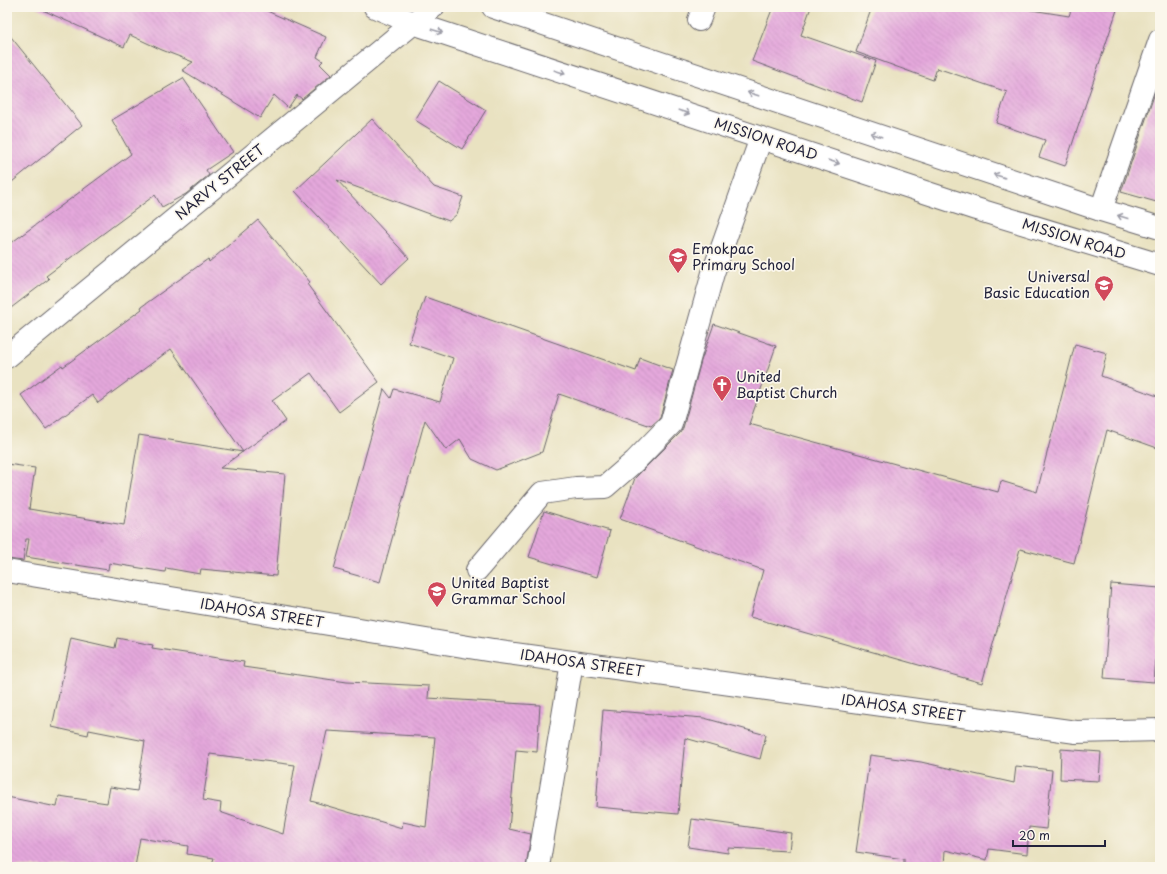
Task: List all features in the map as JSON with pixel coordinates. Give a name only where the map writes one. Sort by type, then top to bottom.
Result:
[{"type":"street","name":"MISSION ROAD","points":[[374,7],[413,23],[976,209],[1160,265]]},
{"type":"street","name":"NARVY STREET","points":[[7,357],[433,7]]},
{"type":"street","points":[[493,7],[1101,210],[1160,228]]},
{"type":"street","points":[[1101,210],[1160,40]]},
{"type":"street","points":[[477,570],[542,493],[576,488],[605,487],[635,461],[671,424],[713,273],[761,138]]},
{"type":"street","name":"IDAHOSA STREET","points":[[7,571],[493,651],[1076,732],[1160,730]]},
{"type":"street","points":[[538,867],[572,662]]},
{"type":"building","points":[[36,7],[258,7],[326,37],[317,57],[323,61],[320,64],[331,75],[302,99],[297,95],[288,108],[274,95],[260,118],[182,70],[193,62],[130,35],[124,47]]},
{"type":"building","points":[[773,7],[811,7],[801,35],[876,61],[862,102],[752,61]]},
{"type":"building","points":[[872,7],[1013,7],[1069,16],[1072,7],[1118,7],[1065,166],[1039,157],[1045,140],[996,123],[1007,92],[937,68],[933,80],[856,52]]},
{"type":"building","points":[[7,32],[82,125],[7,186]]},
{"type":"building","points":[[183,78],[233,152],[206,170],[209,175],[186,194],[162,207],[155,195],[46,276],[49,279],[7,311],[7,246],[131,154],[112,120]]},
{"type":"building","points":[[1160,78],[1160,203],[1121,192]]},
{"type":"building","points":[[439,81],[486,110],[462,149],[415,120]]},
{"type":"building","points":[[372,119],[434,187],[463,197],[457,214],[449,221],[337,180],[409,258],[381,284],[295,191]]},
{"type":"building","points":[[258,220],[310,282],[307,284],[379,382],[339,412],[311,373],[272,401],[286,421],[243,452],[171,349],[98,403],[92,395],[46,429],[21,395],[62,365],[63,367],[142,309],[141,307],[208,259],[209,262]]},
{"type":"building","points":[[425,297],[636,371],[640,358],[673,370],[660,418],[651,426],[559,394],[542,452],[496,470],[472,459],[460,439],[446,450],[425,420],[380,582],[334,569],[384,389],[391,398],[394,389],[440,402],[453,358],[409,343]]},
{"type":"building","points":[[714,324],[776,346],[749,424],[998,492],[1001,481],[1037,492],[1075,344],[1107,353],[1101,376],[1160,397],[1160,449],[1107,430],[1074,563],[1020,549],[982,683],[750,617],[763,570],[620,519],[635,478],[680,433],[683,428],[701,361]]},
{"type":"building","points":[[139,435],[243,452],[220,468],[285,474],[276,576],[201,569],[200,574],[166,568],[165,572],[109,563],[108,570],[26,557],[29,539],[26,539],[23,561],[7,559],[7,464],[35,468],[29,509],[124,525]]},
{"type":"building","points":[[544,511],[610,531],[597,577],[529,557]]},
{"type":"building","points":[[1111,584],[1160,588],[1160,612],[1154,682],[1104,678]]},
{"type":"building","points":[[71,638],[115,648],[117,638],[153,645],[152,648],[244,662],[243,667],[347,682],[429,686],[428,698],[540,705],[537,752],[516,750],[509,829],[531,834],[526,867],[211,867],[214,858],[187,854],[188,846],[140,838],[135,867],[7,867],[7,797],[57,807],[59,796],[107,803],[110,787],[137,791],[145,741],[89,730],[88,735],[52,727]],"holes":[[[327,731],[435,737],[426,827],[403,822],[402,828],[311,801]],[[210,754],[295,765],[283,834],[220,812],[221,803],[203,800]]]},
{"type":"building","points":[[603,710],[704,718],[766,735],[760,759],[685,738],[678,814],[596,807]]},
{"type":"building","points":[[1061,749],[1101,752],[1099,781],[1060,779]]},
{"type":"building","points":[[870,755],[921,762],[1014,783],[1016,766],[1052,770],[1046,829],[1029,827],[1027,854],[989,849],[987,860],[945,850],[944,867],[904,867],[904,859],[856,852]]},
{"type":"building","points":[[692,819],[791,833],[789,851],[728,848],[728,853],[688,847]]},
{"type":"place","name":"Emokpac Primary School","points":[[678,274]]},
{"type":"place","name":"Universal Basic Education","points":[[1104,302]]},
{"type":"place","name":"United Baptist Church","points":[[722,402]]},
{"type":"place","name":"United Baptist Grammar School","points":[[437,608]]}]
